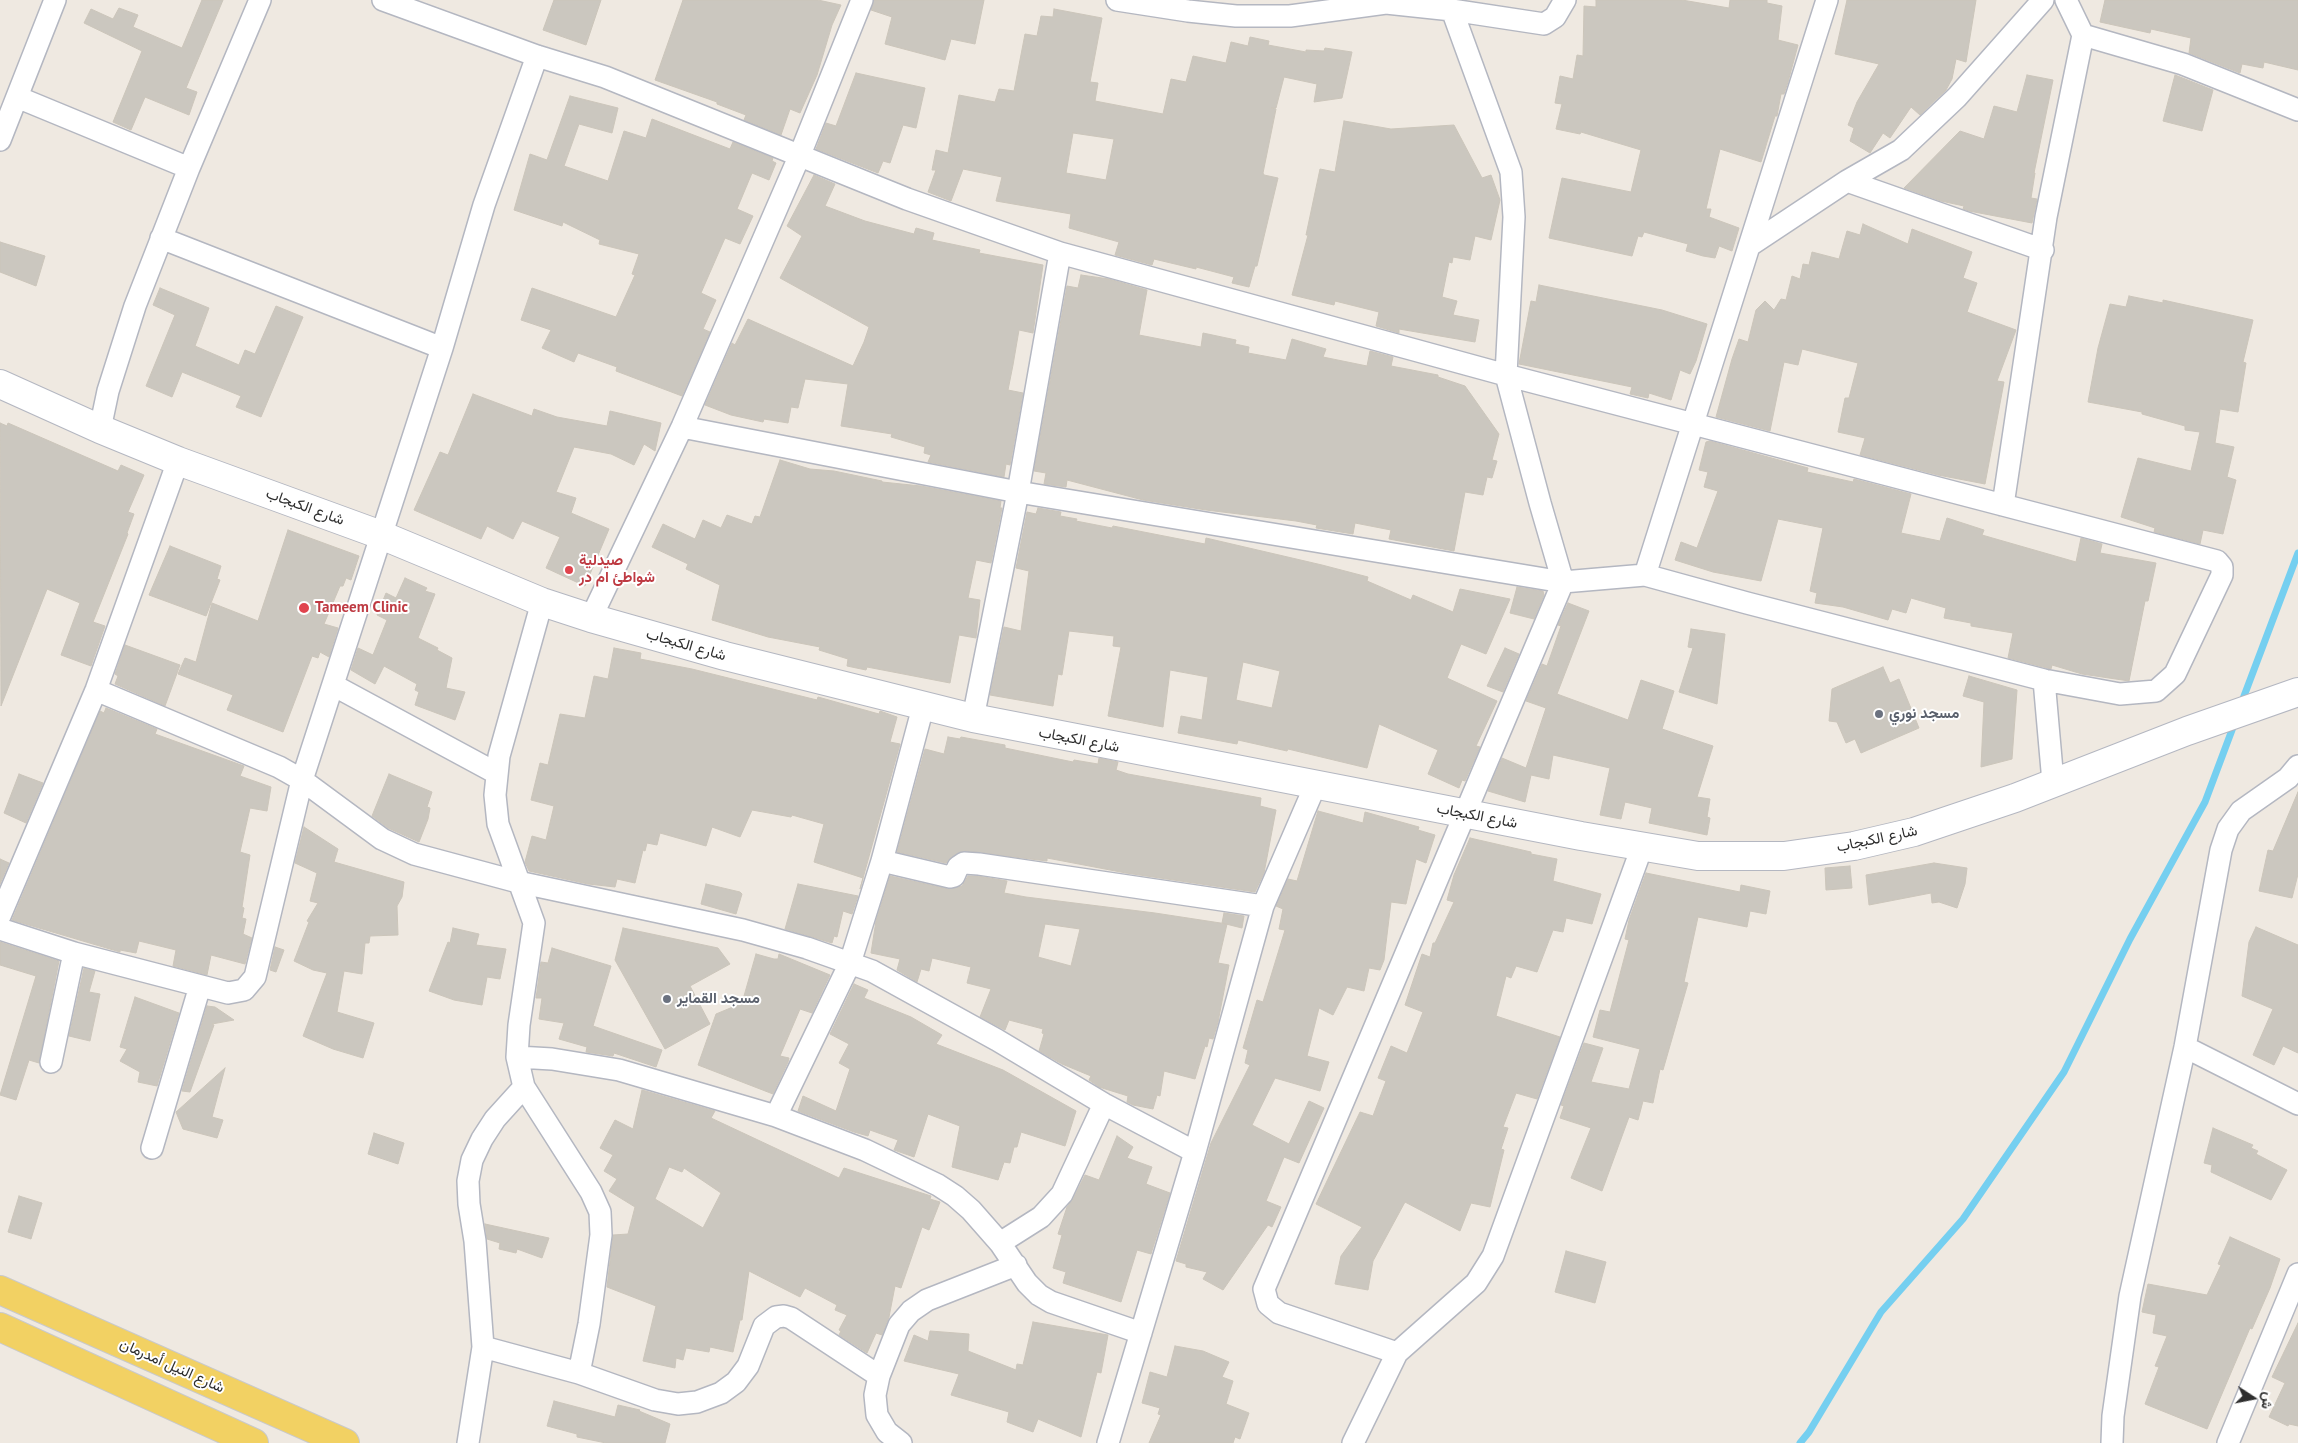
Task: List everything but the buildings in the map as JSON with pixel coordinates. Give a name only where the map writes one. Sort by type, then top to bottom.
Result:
[{"type":"main road","name":"شارع الكبجاب","points":[[0,384],[100,429],[381,535],[542,602],[725,656],[973,718],[1314,786],[1698,856],[1784,856],[1854,846],[1914,832],[2298,692]]},
{"type":"main road","name":"شارع النيل أمدرمان","points":[[0,1290],[344,1443]]},
{"type":"main road","points":[[0,1327],[254,1443]]},
{"type":"street","points":[[0,140],[55,0]]},
{"type":"street","points":[[100,429],[117,360],[161,238],[260,0]]},
{"type":"street","points":[[383,0],[537,56],[613,80],[799,157],[907,199],[1060,252],[1506,375],[2217,561],[2222,567],[2222,575],[2175,674],[2156,691],[2120,694],[2044,680],[1756,606],[1645,575],[1563,582],[1018,492],[682,427]]},
{"type":"street","points":[[591,618],[682,427],[799,157],[862,0]]},
{"type":"street","points":[[1117,0],[1188,11],[1236,8],[1290,16],[1385,1],[1544,24],[1555,17],[1565,0]]},
{"type":"street","points":[[1645,575],[1827,0]]},
{"type":"street","points":[[1749,246],[1847,181],[1901,150],[1957,97],[2043,0]]},
{"type":"street","points":[[2003,505],[2043,250],[2046,217],[2083,35],[2066,0]]},
{"type":"street","points":[[1397,1353],[1279,1313],[1268,1304],[1264,1289],[1563,582],[1506,375],[1514,217],[1511,172],[1452,10]]},
{"type":"street","points":[[2083,35],[2183,64],[2298,110]]},
{"type":"street","points":[[0,929],[74,953],[228,993],[244,990],[254,977],[302,780],[442,348],[484,205],[537,56]]},
{"type":"street","points":[[17,96],[189,168]]},
{"type":"street","points":[[1847,181],[2043,250]]},
{"type":"street","points":[[161,238],[442,348]]},
{"type":"street","points":[[973,718],[1018,492],[1060,252]]},
{"type":"street","points":[[0,916],[96,690],[178,460]]},
{"type":"street","points":[[542,602],[496,773],[498,824],[534,923],[519,1025],[517,1057],[524,1087],[591,1192],[600,1212],[601,1234],[589,1324],[579,1373]]},
{"type":"street","points":[[2044,680],[2054,782]]},
{"type":"street","points":[[333,685],[496,773]]},
{"type":"street","points":[[96,690],[258,757],[302,780],[353,819],[398,847],[436,862],[518,882],[743,930],[850,962],[894,982],[1104,1104],[1195,1152]]},
{"type":"street","points":[[776,1116],[850,962],[882,862],[923,707]]},
{"type":"street","points":[[2112,1443],[2113,1416],[2130,1296],[2185,1046],[2221,850],[2228,829],[2241,811],[2288,778],[2298,766]]},
{"type":"street","points":[[1108,1443],[1195,1152],[1263,906],[1314,786]]},
{"type":"street","points":[[1353,1443],[1397,1353],[1476,1283],[1493,1256],[1642,847]]},
{"type":"street","points":[[882,862],[950,877],[954,876],[958,866],[964,863],[974,864],[1263,906]]},
{"type":"street","points":[[51,1062],[74,953]]},
{"type":"street","points":[[152,1148],[200,986]]},
{"type":"street","points":[[2185,1046],[2298,1104]]},
{"type":"street","points":[[517,1057],[552,1059],[619,1070],[776,1116],[865,1150],[938,1185],[971,1210],[1000,1243],[1027,1283],[1051,1302],[1141,1333]]},
{"type":"street","points":[[468,1443],[483,1347],[475,1241],[469,1204],[468,1181],[472,1160],[482,1139],[495,1119],[524,1087]]},
{"type":"street","points":[[1000,1243],[1041,1217],[1062,1194],[1104,1104]]},
{"type":"street","points":[[901,1443],[887,1432],[877,1415],[875,1395],[880,1376],[900,1326],[911,1311],[927,1300],[1016,1265]]},
{"type":"street","points":[[2228,1443],[2298,1274]]},
{"type":"street","points":[[483,1347],[579,1373],[655,1400],[678,1404],[698,1402],[721,1393],[736,1382],[748,1366],[764,1326],[769,1320],[784,1316],[791,1318],[880,1376]]},
{"type":"waterway","points":[[2241,704],[2298,553]]},
{"type":"waterway","points":[[1800,1443],[1809,1432],[1881,1312],[1963,1219],[2064,1072],[2130,939],[2205,802],[2235,722]]},
{"type":"place","name":"صيدلية شواطئ ام در","points":[[569,570]]},
{"type":"place","name":"Tameem Clinic","points":[[304,608]]},
{"type":"place","name":"مسجد نوري","points":[[1879,714]]},
{"type":"place","name":"مسجد القماير","points":[[667,999]]}]
